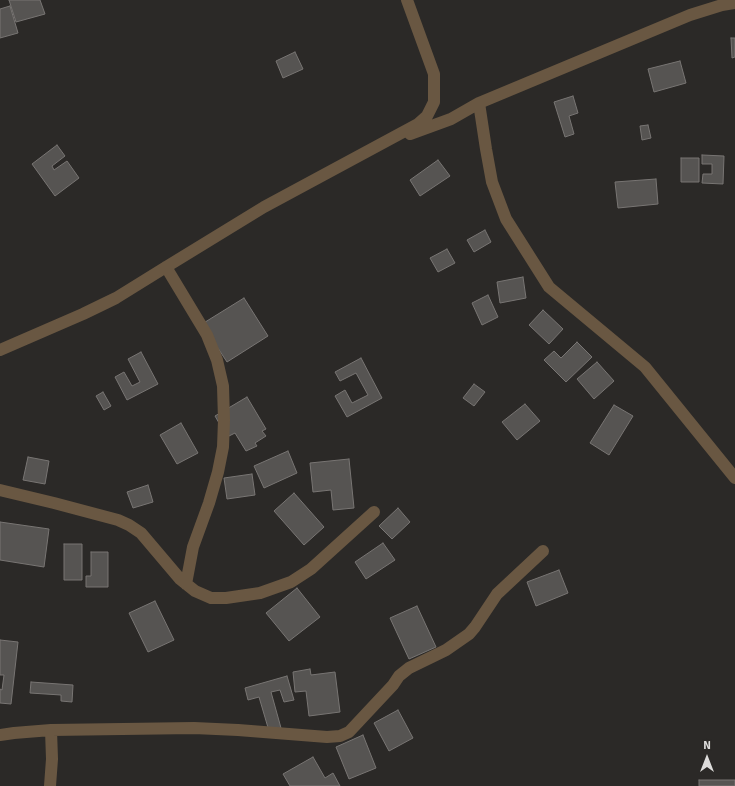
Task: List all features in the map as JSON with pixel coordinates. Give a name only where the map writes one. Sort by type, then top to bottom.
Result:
[{"type":"street","points":[[0,350],[116,298],[264,207],[418,124],[427,116],[434,102],[434,74],[407,0]]},
{"type":"street","points":[[385,142],[451,119],[479,103],[690,15],[722,5],[735,3]]},
{"type":"street","points":[[479,103],[492,182],[503,212],[549,287],[645,367],[735,478]]},
{"type":"street","points":[[166,266],[207,335],[217,360],[223,386],[223,447],[218,472],[209,503],[193,547],[186,584]]},
{"type":"street","points":[[0,490],[118,520],[129,525],[141,533],[180,579],[195,591],[211,598],[226,598],[260,593],[292,582],[311,569],[374,512]]},
{"type":"street","points":[[0,735],[51,730],[194,728],[327,737],[340,736],[349,732],[399,676],[409,668],[446,650],[469,634],[497,594],[544,551]]},
{"type":"street","points":[[50,786],[52,760],[51,730]]},
{"type":"building","points":[[9,0],[40,0],[45,14],[16,22]]},
{"type":"building","points":[[10,6],[18,33],[0,38],[0,9]]},
{"type":"building","points":[[731,38],[735,38],[735,57],[732,58]]},
{"type":"building","points":[[295,52],[303,69],[283,78],[276,61]]},
{"type":"building","points":[[680,61],[686,83],[654,92],[648,69]]},
{"type":"building","points":[[573,96],[578,113],[569,116],[574,134],[565,137],[554,102]]},
{"type":"building","points":[[648,125],[651,138],[642,140],[640,126]]},
{"type":"building","points":[[57,145],[65,156],[52,166],[54,170],[67,161],[79,178],[55,196],[32,164]]},
{"type":"building","points":[[702,155],[724,156],[723,184],[702,183],[703,174],[712,174],[712,164],[702,164]]},
{"type":"building","points":[[681,158],[699,158],[699,182],[681,182]]},
{"type":"building","points":[[438,160],[450,176],[420,196],[410,180]]},
{"type":"building","points":[[656,179],[658,204],[618,208],[615,182]]},
{"type":"building","points":[[485,230],[491,242],[474,252],[467,240]]},
{"type":"building","points":[[447,249],[455,263],[438,272],[430,258]]},
{"type":"building","points":[[523,277],[526,298],[500,303],[497,282]]},
{"type":"building","points":[[488,295],[498,317],[482,325],[472,303]]},
{"type":"building","points":[[244,298],[268,336],[227,362],[202,324]]},
{"type":"building","points":[[543,310],[563,329],[549,344],[529,325]]},
{"type":"building","points":[[577,342],[592,357],[566,382],[544,360],[554,351],[561,358]]},
{"type":"building","points":[[141,352],[158,384],[127,400],[115,377],[124,372],[132,386],[140,382],[128,359]]},
{"type":"building","points":[[361,358],[382,398],[347,417],[335,396],[345,390],[352,403],[368,395],[356,373],[340,381],[335,372]]},
{"type":"building","points":[[597,362],[614,381],[594,399],[577,379]]},
{"type":"building","points":[[474,384],[485,392],[474,406],[463,398]]},
{"type":"building","points":[[103,392],[111,406],[104,410],[96,396]]},
{"type":"building","points":[[247,397],[266,429],[262,431],[266,436],[255,443],[257,446],[246,451],[235,433],[227,437],[215,416]]},
{"type":"building","points":[[525,404],[540,421],[517,440],[502,422]]},
{"type":"building","points":[[614,405],[633,416],[609,455],[590,443]]},
{"type":"building","points":[[181,423],[198,453],[177,464],[160,435]]},
{"type":"building","points":[[288,451],[297,473],[264,488],[254,466]]},
{"type":"building","points":[[28,457],[49,461],[45,484],[23,480]]},
{"type":"building","points":[[349,459],[354,508],[333,510],[331,490],[313,492],[310,463]]},
{"type":"building","points":[[252,474],[255,495],[227,499],[224,478]]},
{"type":"building","points":[[148,485],[153,502],[133,508],[127,492]]},
{"type":"building","points":[[294,493],[324,527],[304,545],[274,511]]},
{"type":"building","points":[[398,508],[410,522],[392,539],[379,526]]},
{"type":"building","points":[[0,522],[49,529],[44,567],[0,560]]},
{"type":"building","points":[[383,543],[395,560],[366,579],[355,562]]},
{"type":"building","points":[[64,544],[82,544],[82,580],[64,580]]},
{"type":"building","points":[[91,552],[108,552],[108,587],[86,587],[86,576],[91,576]]},
{"type":"building","points":[[559,570],[568,593],[536,606],[527,582]]},
{"type":"building","points":[[297,588],[320,617],[289,641],[266,613]]},
{"type":"building","points":[[155,601],[174,640],[148,652],[129,613]]},
{"type":"building","points":[[417,606],[436,647],[409,659],[390,618]]},
{"type":"building","points":[[0,640],[18,642],[11,704],[0,703],[0,689],[2,690],[4,675],[0,675]]},
{"type":"building","points":[[310,669],[311,675],[335,672],[340,712],[309,716],[306,691],[295,692],[293,672]]},
{"type":"building","points":[[287,676],[294,700],[284,702],[280,690],[271,692],[281,728],[269,731],[259,697],[248,700],[245,688]]},
{"type":"building","points":[[31,682],[73,685],[72,702],[61,701],[61,695],[30,693]]},
{"type":"building","points":[[398,710],[413,738],[389,751],[374,723]]},
{"type":"building","points":[[363,735],[376,768],[349,779],[336,747]]},
{"type":"building","points":[[313,757],[325,778],[333,773],[340,786],[290,786],[283,774]]},
{"type":"building","points":[[699,780],[735,780],[735,786],[699,786]]}]
